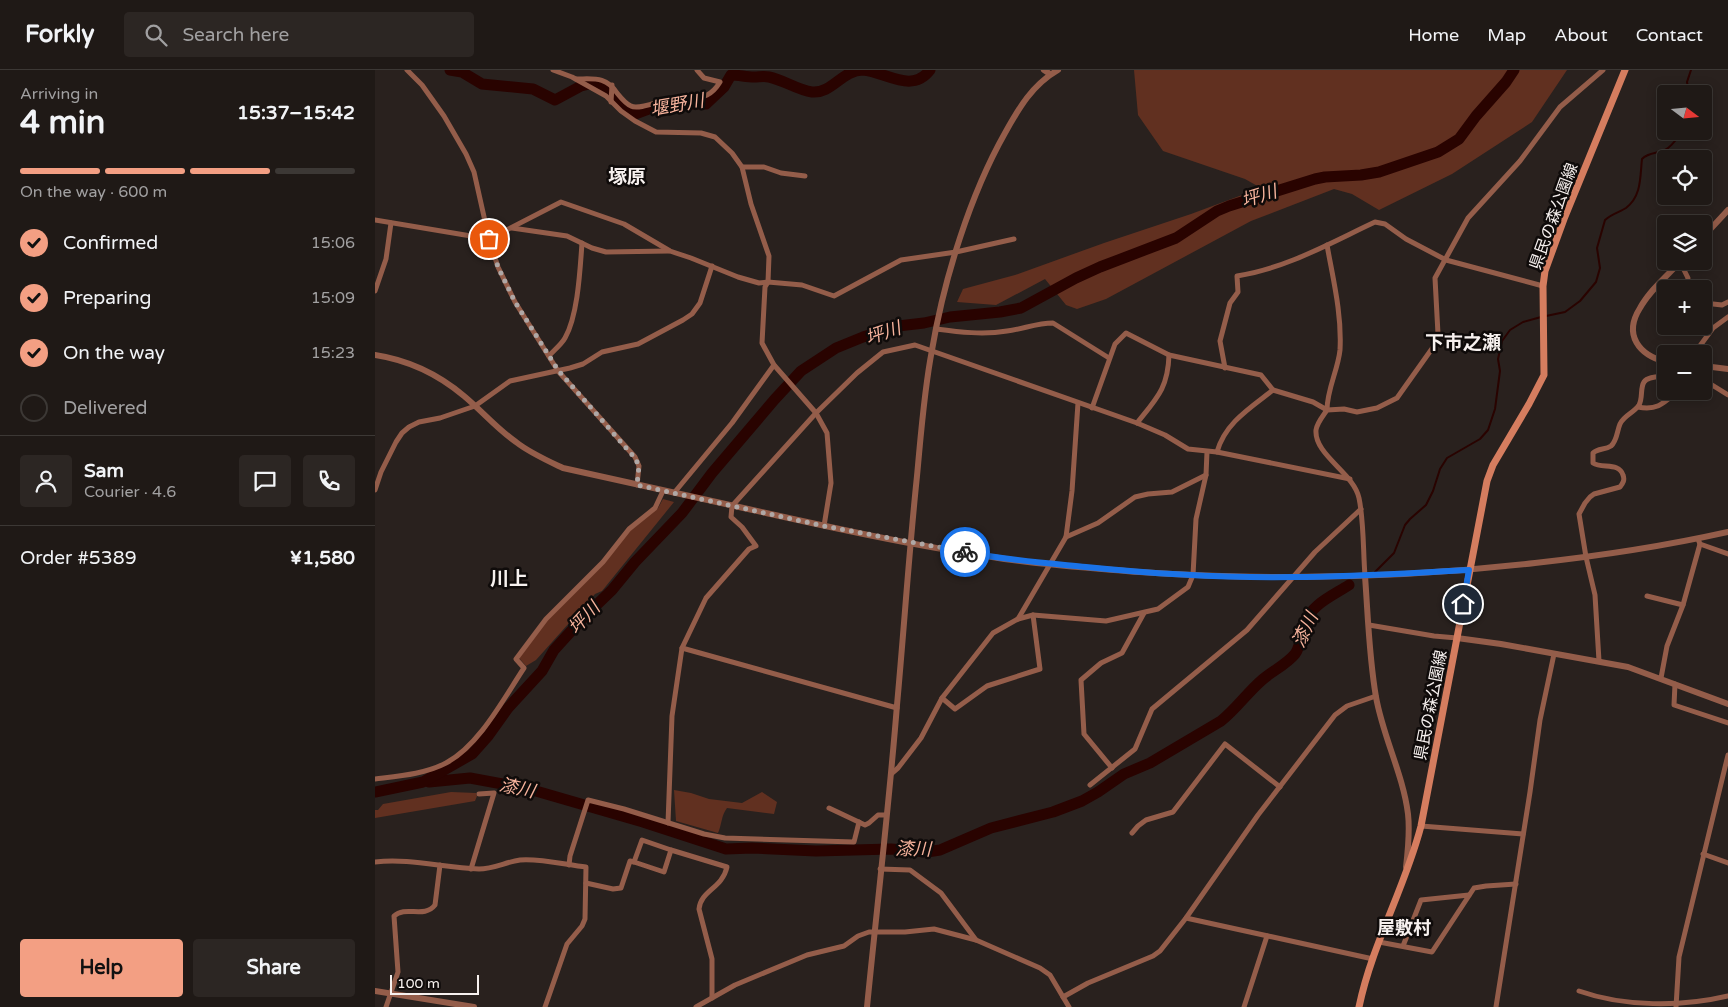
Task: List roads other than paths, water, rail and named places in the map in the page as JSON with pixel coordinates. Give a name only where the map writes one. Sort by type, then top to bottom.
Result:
[{"type":"main road","name":"県民の森公園線","points":[[1359,1007],[1373,959],[1421,826],[1487,481],[1493,464],[1529,404],[1543,375],[1543,286],[1545,271],[1564,219],[1625,70]]},
{"type":"street","points":[[553,70],[577,80],[606,96],[628,116],[656,132],[701,133],[715,137],[732,153],[742,167],[751,204],[769,256],[768,282],[765,287],[762,343],[774,365],[817,413],[827,433],[831,483],[824,526]]},
{"type":"street","points":[[577,80],[598,79],[612,86],[632,107],[637,108],[670,99],[690,100],[708,95],[715,90],[720,82],[704,78],[697,70]]},
{"type":"street","points":[[1044,70],[1050,74]]},
{"type":"street","points":[[867,1007],[891,774],[910,542],[931,351],[956,252],[975,196],[993,155],[1022,104],[1039,83],[1057,70]]},
{"type":"street","points":[[1092,408],[1115,344],[1126,333],[1169,355],[1261,375],[1273,390],[1313,402],[1327,410],[1344,409],[1357,412],[1377,408],[1397,398],[1436,343],[1438,334],[1435,278],[1468,218],[1520,161],[1560,107],[1603,70]]},
{"type":"street","points":[[410,71],[443,116],[466,154],[474,172],[489,239],[498,267],[515,302],[558,370],[635,458],[639,466],[637,485]]},
{"type":"street","points":[[611,100],[612,86]]},
{"type":"street","points":[[742,167],[764,167],[781,173],[805,176]]},
{"type":"street","points":[[375,220],[489,239],[561,202],[624,224],[670,251],[737,277],[759,283],[768,282],[802,286],[834,296],[901,260],[956,252],[1014,239]]},
{"type":"street","points":[[1712,227],[1728,210]]},
{"type":"street","points":[[1225,368],[1220,341],[1229,303],[1238,292],[1237,276],[1276,267],[1375,222],[1385,224],[1405,239],[1446,260],[1543,286]]},
{"type":"street","points":[[375,291],[386,260],[391,223]]},
{"type":"street","points":[[511,228],[567,236],[606,252],[670,251]]},
{"type":"street","points":[[549,356],[564,340],[569,329],[577,292],[582,243]]},
{"type":"street","points":[[1327,245],[1338,310],[1340,351],[1327,400],[1327,410],[1316,430],[1319,444],[1350,480],[1359,496],[1376,696],[1383,727],[1404,791],[1408,813],[1409,836],[1405,874]]},
{"type":"street","points":[[375,490],[381,472],[396,442],[403,433],[419,422],[440,418],[475,406],[510,380],[583,364],[602,352],[638,344],[692,314],[700,302],[712,266]]},
{"type":"street","points":[[1657,359],[1649,356],[1638,346],[1635,340],[1635,317],[1645,299],[1673,270]]},
{"type":"street","points":[[1712,304],[1722,305],[1728,302]]},
{"type":"street","points":[[1701,345],[1713,328],[1728,317]]},
{"type":"street","points":[[936,329],[967,333],[1006,332],[1045,323],[1053,323],[1109,358]]},
{"type":"street","points":[[668,823],[671,716],[682,648],[705,598],[749,549],[756,546],[742,527],[731,517],[733,506],[817,413],[857,373],[883,352],[915,345],[1137,423],[1188,449],[1217,452],[1350,480]]},
{"type":"street","points":[[375,355],[401,361],[442,380],[475,406],[515,442],[537,456],[563,468],[824,526],[993,558],[1193,575],[1365,576],[1469,570],[1586,557],[1699,541],[1728,532]]},
{"type":"street","points":[[1137,423],[1165,385],[1169,369],[1169,355]]},
{"type":"street","points":[[674,493],[732,423],[774,365]]},
{"type":"street","points":[[1712,367],[1728,369]]},
{"type":"street","points":[[1599,661],[1595,595],[1579,520],[1581,510],[1594,494],[1620,487],[1624,481],[1623,473],[1616,467],[1600,466],[1593,463],[1593,453],[1597,449],[1611,446],[1620,424],[1625,417],[1638,407],[1645,381],[1657,377]]},
{"type":"street","points":[[1712,385],[1728,395]]},
{"type":"street","points":[[1217,452],[1219,443],[1235,419],[1273,390]]},
{"type":"street","points":[[1638,407],[1655,408],[1668,400]]},
{"type":"street","points":[[1018,619],[1066,537],[1073,482],[1078,403]]},
{"type":"street","points":[[891,774],[898,768],[921,738],[942,698],[993,633],[1018,619],[1033,615],[1106,621],[1145,613],[1158,609],[1188,587],[1193,575],[1195,519],[1206,475],[1207,452]]},
{"type":"street","points":[[1066,537],[1098,523],[1135,497],[1172,492],[1206,475]]},
{"type":"street","points":[[375,779],[411,774],[447,762],[476,740],[524,668],[516,659],[546,619],[603,562],[629,529],[655,508],[663,491]]},
{"type":"street","points":[[1090,785],[1135,749],[1152,709],[1247,630],[1315,552],[1361,509]]},
{"type":"street","points":[[1699,541],[1728,554]]},
{"type":"street","points":[[1661,678],[1667,646],[1683,605],[1699,541]]},
{"type":"street","points":[[1647,596],[1683,605]]},
{"type":"street","points":[[1112,768],[1084,734],[1081,680],[1101,664],[1123,653],[1145,613]]},
{"type":"street","points":[[942,698],[955,709],[987,686],[1040,669],[1033,615]]},
{"type":"street","points":[[1369,625],[1434,636],[1501,644],[1628,667],[1728,704]]},
{"type":"street","points":[[682,648],[897,708]]},
{"type":"street","points":[[1496,1007],[1532,783],[1540,720],[1554,654]]},
{"type":"street","points":[[1675,684],[1674,705],[1728,723]]},
{"type":"street","points":[[1063,996],[1088,983],[1153,956],[1160,951],[1187,918],[1258,815],[1335,715],[1347,706],[1376,696]]},
{"type":"street","points":[[1131,833],[1146,820],[1173,812],[1225,744],[1281,786]]},
{"type":"street","points":[[1676,1006],[1679,957],[1728,756]]},
{"type":"street","points":[[471,868],[494,793],[479,794]]},
{"type":"street","points":[[569,865],[570,856],[588,800],[704,834],[725,838],[854,842],[859,822]]},
{"type":"street","points":[[829,808],[865,824],[878,815],[886,815]]},
{"type":"street","points":[[1421,826],[1523,834]]},
{"type":"street","points":[[634,862],[642,840],[727,867],[725,877],[704,896],[699,909],[711,959],[712,998]]},
{"type":"street","points":[[586,883],[613,889],[621,888],[630,861],[664,872],[671,850]]},
{"type":"street","points":[[1703,854],[1728,863]]},
{"type":"street","points":[[375,862],[400,860],[487,869],[524,860],[586,867],[585,919],[582,926],[567,944],[545,1007]]},
{"type":"street","points":[[386,1007],[398,972],[394,916],[399,912],[428,912],[435,906],[440,865]]},
{"type":"street","points":[[881,869],[910,870],[931,885],[941,893],[976,940]]},
{"type":"street","points":[[1379,942],[1432,952],[1474,888],[1516,884]]},
{"type":"street","points":[[1403,946],[1421,900],[1469,895]]},
{"type":"street","points":[[1187,918],[1373,959]]},
{"type":"street","points":[[697,1007],[735,985],[807,955],[844,946],[858,936],[875,932],[905,932],[934,929],[976,940],[1040,968],[1049,976],[1069,1007]]},
{"type":"street","points":[[1244,1007],[1267,936]]},
{"type":"street","points":[[375,991],[474,1007]]},
{"type":"street","points":[[1579,991],[1594,998],[1646,1006],[1676,1006],[1728,996]]},
{"type":"waterway","name":"堰野川","points":[[450,70],[462,72],[482,84],[533,89],[555,100],[581,86],[593,83],[606,87],[627,110],[635,114],[662,104],[706,104],[724,87],[731,75],[769,77],[801,89],[819,92],[856,71],[863,70],[907,81],[923,77],[930,70]]},
{"type":"waterway","name":"坪川","points":[[375,792],[423,782],[472,754],[488,736],[508,708],[542,671],[554,650],[682,513],[712,473],[775,399],[801,371],[836,348],[898,326],[1021,308],[1100,267],[1176,238],[1217,211],[1229,206],[1315,179],[1379,172],[1438,152],[1459,139],[1514,70]]},
{"type":"waterway","name":"漆川","points":[[1688,85],[1691,70]]},
{"type":"waterway","name":"漆川","points":[[1546,316],[1565,312],[1580,301],[1596,282],[1600,268],[1597,248],[1605,220],[1626,208],[1635,198],[1638,192],[1642,159],[1647,155],[1668,148],[1676,140]]},
{"type":"waterway","name":"漆川","points":[[1375,572],[1394,553],[1405,525],[1426,505],[1440,469],[1447,458],[1480,439],[1488,430],[1495,409],[1500,371],[1498,359],[1502,341],[1510,330],[1523,322],[1541,317]]},
{"type":"waterway","name":"漆川","points":[[429,782],[470,778],[529,789],[643,822],[726,849],[752,848],[816,851],[891,849],[927,852],[940,850],[991,828],[1053,812],[1082,801],[1124,774],[1150,763],[1221,721],[1262,680],[1295,654],[1300,644],[1307,618],[1316,606],[1349,585]]},
{"type":"district","name":"塚原","points":[[627,176]]},
{"type":"district","name":"下市之瀬","points":[[1463,342]]},
{"type":"district","name":"川上","points":[[509,578]]},
{"type":"district","name":"屋敷村","points":[[1404,928]]}]
